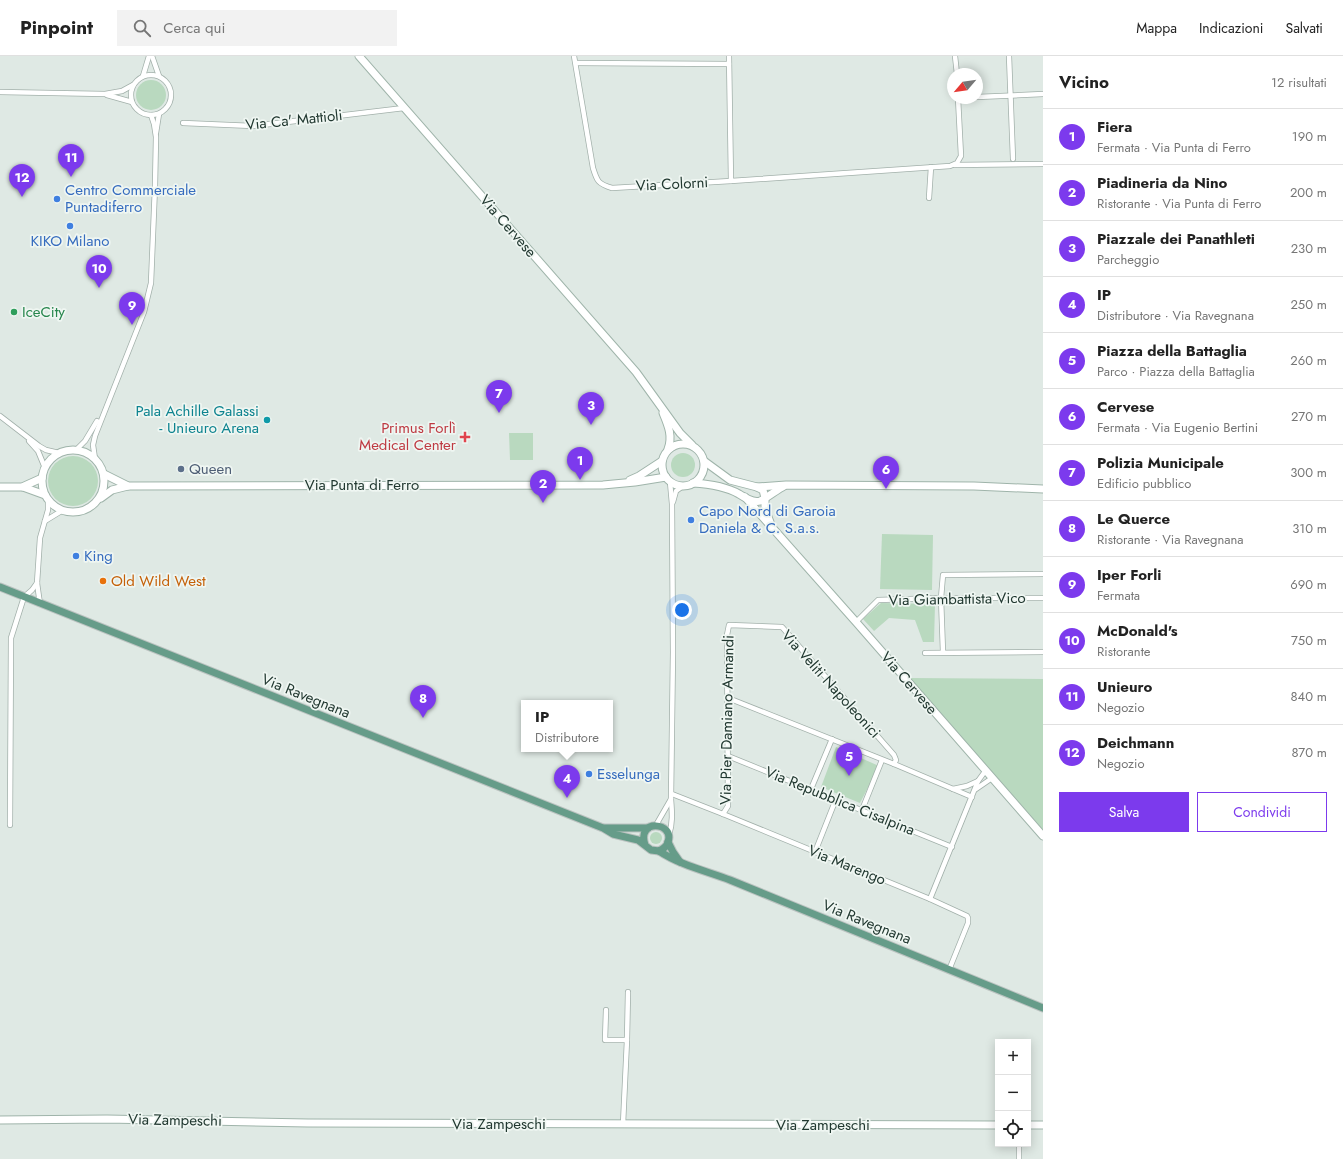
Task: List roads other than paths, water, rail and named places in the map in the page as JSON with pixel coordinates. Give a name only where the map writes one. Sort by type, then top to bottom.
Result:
[{"type":"main road","name":"Via Ravegnana","points":[[0,587],[603,828],[613,834],[638,840],[645,845]]},
{"type":"main road","name":"Via Ravegnana","points":[[603,828],[652,827]]},
{"type":"main road","points":[[668,839],[665,848],[659,851],[651,850],[645,845],[643,840],[644,834],[652,827],[664,828],[673,852],[680,862]]},
{"type":"main road","name":"Via Ravegnana","points":[[659,851],[680,862],[730,880],[1043,1008]]},
{"type":"street","points":[[143,76],[150,56]]},
{"type":"street","points":[[150,56],[159,76]]},
{"type":"street","name":"Via Cervese","points":[[359,56],[631,366],[680,433],[701,452],[704,461],[730,480],[757,487],[786,485],[974,486],[1043,489]]},
{"type":"street","points":[[574,56],[576,63],[729,64]]},
{"type":"street","points":[[729,56],[731,181]]},
{"type":"street","points":[[956,56],[957,68]]},
{"type":"street","points":[[1009,56],[1013,159]]},
{"type":"street","name":"Via Colorni","points":[[576,63],[596,178],[602,185],[612,188],[952,165],[1043,164]]},
{"type":"street","points":[[0,92],[105,94],[122,91],[133,85],[139,78],[151,74],[163,78],[169,85],[172,95],[167,108],[159,114],[151,115],[140,112],[132,102],[130,94],[133,85]]},
{"type":"street","points":[[105,94],[132,102]]},
{"type":"street","points":[[983,97],[1043,94]]},
{"type":"street","points":[[952,165],[957,163],[961,156],[959,104]]},
{"type":"street","name":"Via Ca' Mattioli","points":[[183,123],[253,126],[404,108]]},
{"type":"street","points":[[156,137],[159,124],[159,114]]},
{"type":"street","points":[[95,459],[95,436],[104,409],[144,312],[151,283],[156,137],[151,115]]},
{"type":"street","points":[[928,198],[931,167]]},
{"type":"street","name":"Via Cervese","points":[[655,397],[664,415],[671,442],[662,461]]},
{"type":"street","points":[[76,450],[91,433],[104,409]]},
{"type":"street","points":[[0,416],[46,450],[59,453]]},
{"type":"street","points":[[18,429],[38,451],[45,468]]},
{"type":"street","points":[[668,450],[679,444],[692,445]]},
{"type":"street","points":[[99,499],[104,489],[104,474],[101,466],[95,459],[87,453],[76,450],[59,453],[52,458],[45,468],[42,478],[42,486],[47,498],[53,505],[62,510],[73,512],[82,511],[94,505],[105,494],[128,486]]},
{"type":"street","points":[[662,461],[662,469],[668,479],[672,504],[672,823],[668,839]]},
{"type":"street","name":"Via Punta di Ferro","points":[[624,483],[639,476],[662,461]]},
{"type":"street","points":[[693,483],[701,477],[703,473],[704,461]]},
{"type":"street","name":"Via Punta di Ferro","points":[[104,474],[128,486],[603,485],[668,479]]},
{"type":"street","points":[[22,487],[42,478]]},
{"type":"street","points":[[668,479],[675,484],[683,486]]},
{"type":"street","name":"Via Cervese","points":[[683,486],[693,483],[723,487],[757,502],[766,498]]},
{"type":"street","points":[[757,487],[763,490],[766,498],[786,485]]},
{"type":"street","points":[[672,504],[676,491],[683,486]]},
{"type":"street","points":[[0,487],[22,487],[47,498]]},
{"type":"street","name":"Via Cervese","points":[[745,497],[1043,836]]},
{"type":"street","points":[[45,522],[47,498]]},
{"type":"street","name":"Via Cervese","points":[[766,498],[766,513],[775,531]]},
{"type":"street","points":[[40,604],[36,583],[42,527],[45,522],[62,510]]},
{"type":"street","points":[[943,652],[941,598],[943,574],[1043,574]]},
{"type":"street","points":[[10,825],[11,638],[24,597],[32,590],[36,583]]},
{"type":"street","name":"Via Giambattista Vico","points":[[856,622],[878,600],[941,598],[1043,598]]},
{"type":"street","name":"Via Pier Damiano Armandi","points":[[723,814],[728,806],[727,636],[729,626]]},
{"type":"street","name":"Via Veliti Napoleonici","points":[[729,626],[782,627],[894,755],[896,760],[894,764]]},
{"type":"street","points":[[925,653],[1043,652]]},
{"type":"street","points":[[728,698],[894,764],[972,797]]},
{"type":"street","points":[[811,790],[832,739]]},
{"type":"street","name":"Via Repubblica Cisalpina","points":[[728,756],[952,847]]},
{"type":"street","points":[[862,810],[882,760]]},
{"type":"street","points":[[930,899],[978,781],[986,770]]},
{"type":"street","points":[[976,788],[992,778]]},
{"type":"street","points":[[953,789],[967,786],[978,781]]},
{"type":"street","points":[[652,827],[671,797]]},
{"type":"street","name":"Via Marengo","points":[[671,797],[723,814],[930,899],[967,916],[968,918],[949,970]]},
{"type":"street","points":[[815,852],[836,799]]},
{"type":"street","points":[[623,1124],[628,992]]},
{"type":"street","points":[[606,1010],[605,1040],[626,1040]]},
{"type":"street","name":"Via Zampeschi","points":[[0,1120],[107,1119],[308,1123],[995,1125]]},
{"type":"street","points":[[1031,1125],[1043,1126]]},
{"type":"street","points":[[1019,1147],[1019,1159]]},
{"type":"place","name":"Unieuro","points":[[71,177]]},
{"type":"place","name":"Deichmann","points":[[22,197]]},
{"type":"place","name":"Centro Commerciale Puntadiferro","points":[[57,199]]},
{"type":"place","name":"KIKO Milano","points":[[70,226]]},
{"type":"place","name":"McDonald's","points":[[99,288]]},
{"type":"place","name":"IceCity","points":[[14,312]]},
{"type":"place","name":"Iper Forli","points":[[132,325]]},
{"type":"place","name":"Polizia Municipale","points":[[499,413]]},
{"type":"place","name":"Pala Achille Galassi - Unieuro Arena","points":[[267,420]]},
{"type":"place","name":"Piazzale dei Panathleti","points":[[591,425]]},
{"type":"place","name":"Primus Forlì Medical Center","points":[[465,437]]},
{"type":"place","name":"Queen","points":[[181,469]]},
{"type":"place","name":"Fiera","points":[[580,480]]},
{"type":"place","name":"Cervese","points":[[886,489]]},
{"type":"place","name":"Piadineria da Nino","points":[[543,503]]},
{"type":"place","name":"Capo Nord di Garoia Daniela & C. S.a.s.","points":[[691,520]]},
{"type":"place","name":"King","points":[[76,556]]},
{"type":"place","name":"Old Wild West","points":[[103,581]]},
{"type":"place","name":"Le Querce","points":[[423,718]]},
{"type":"place","name":"Esselunga","points":[[589,774]]},
{"type":"place","name":"Piazza della Battaglia","points":[[849,776]]},
{"type":"place","name":"IP","points":[[567,798]]}]
